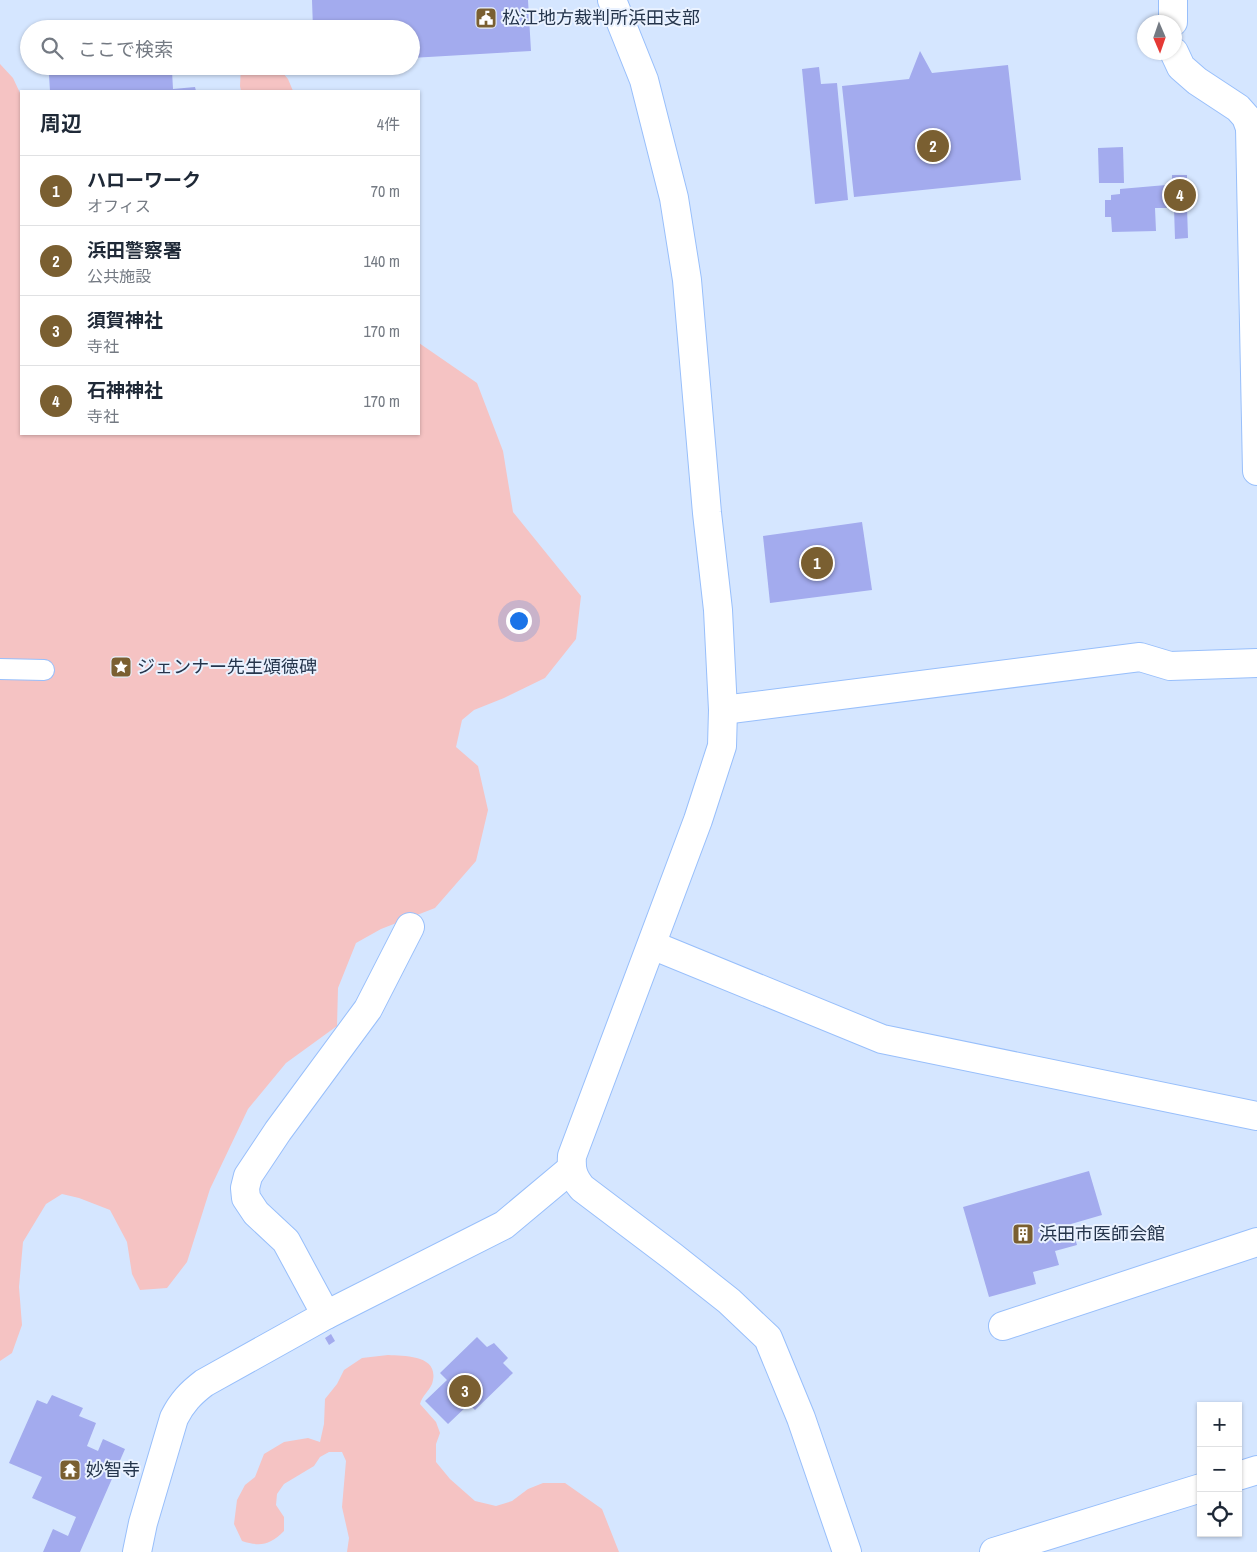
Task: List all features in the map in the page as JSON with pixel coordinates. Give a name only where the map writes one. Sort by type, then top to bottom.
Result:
[{"type":"street","points":[[612,0],[644,80],[674,198],[686,270],[707,513],[718,610],[723,710],[722,746],[698,820],[572,1156],[571,1170],[575,1180],[582,1188],[729,1301],[768,1338],[802,1418],[847,1552]]},
{"type":"street","points":[[1172,0],[1173,15]]},
{"type":"street","points":[[1178,60],[1182,67],[1192,76],[1238,108],[1254,128],[1257,471]]},
{"type":"street","points":[[723,710],[1140,658],[1170,666],[1257,663]]},
{"type":"street","points":[[0,669],[44,670]]},
{"type":"street","points":[[326,1316],[286,1241],[251,1206],[246,1198],[245,1188],[248,1176],[278,1132],[368,1009],[410,928]]},
{"type":"street","points":[[652,945],[882,1039],[1257,1116]]},
{"type":"street","points":[[137,1552],[171,1427],[181,1405],[189,1394],[204,1383],[326,1316],[504,1225],[571,1170]]},
{"type":"street","points":[[1004,1326],[1257,1242]]},
{"type":"street","points":[[1242,1475],[1257,1470]]},
{"type":"street","points":[[994,1552],[1197,1489]]},
{"type":"shaded area","points":[[0,64],[13,78],[20,93],[20,435],[420,435],[420,344],[477,383],[503,451],[513,512],[581,596],[576,639],[545,678],[474,710],[462,720],[456,747],[478,766],[488,810],[476,861],[435,908],[381,929],[356,943],[338,988],[337,1026],[286,1063],[248,1109],[210,1189],[187,1262],[167,1288],[140,1290],[132,1274],[127,1242],[110,1210],[79,1198],[62,1194],[46,1204],[23,1242],[19,1287],[22,1325],[12,1353],[0,1361]]},
{"type":"shaded area","points":[[241,75],[285,75],[293,90],[241,90]]},
{"type":"shaded area","points":[[388,1355],[420,1359],[427,1362],[431,1367],[433,1374],[432,1384],[420,1404],[436,1422],[440,1433],[436,1444],[436,1462],[450,1479],[475,1501],[496,1506],[512,1501],[528,1489],[543,1483],[565,1483],[602,1509],[619,1552],[347,1552],[349,1538],[342,1507],[346,1461],[342,1452],[329,1452],[320,1457],[314,1466],[284,1484],[277,1494],[276,1505],[284,1517],[284,1531],[279,1536],[264,1544],[242,1541],[234,1524],[237,1500],[245,1485],[255,1477],[264,1454],[284,1442],[308,1438],[320,1442],[324,1424],[325,1399],[337,1384],[344,1370],[362,1358]]},
{"type":"building","points":[[312,0],[528,0],[531,51],[420,57],[420,20],[313,20]]},
{"type":"building","points":[[920,51],[932,73],[1008,65],[1021,180],[854,197],[842,86],[909,79]]},
{"type":"building","points":[[819,67],[821,84],[837,83],[848,200],[815,204],[802,69]]},
{"type":"building","points":[[49,75],[172,75],[173,89],[195,87],[196,90],[50,90]]},
{"type":"building","points":[[1123,147],[1124,183],[1099,183],[1098,148]]},
{"type":"building","points":[[1172,175],[1187,175],[1187,182],[1192,183],[1192,207],[1187,207],[1188,238],[1175,239],[1174,208],[1168,209],[1167,182],[1172,181]]},
{"type":"building","points":[[1166,185],[1167,208],[1155,208],[1156,231],[1112,232],[1111,217],[1105,217],[1105,200],[1111,200],[1111,195],[1120,194],[1120,189]]},
{"type":"building","points":[[862,522],[872,590],[770,603],[763,536]]},
{"type":"building","name":"浜田市医師会館","points":[[1089,1171],[1102,1215],[1071,1224],[1077,1245],[1055,1251],[1059,1265],[1033,1272],[1036,1284],[989,1297],[963,1207]]},
{"type":"building","points":[[331,1334],[335,1341],[329,1345],[325,1338]]},
{"type":"building","points":[[477,1337],[487,1347],[494,1343],[508,1358],[503,1363],[513,1373],[475,1410],[469,1404],[448,1424],[425,1401],[447,1380],[440,1373]]},
{"type":"building","name":"妙智寺","points":[[52,1395],[83,1408],[79,1416],[96,1423],[87,1446],[98,1451],[103,1439],[125,1449],[80,1552],[43,1552],[53,1529],[68,1536],[76,1517],[32,1498],[42,1477],[9,1463],[37,1400],[47,1404]]},
{"type":"place","name":"松江地方裁判所浜田支部","points":[[486,18]]},
{"type":"place","name":"浜田警察署","points":[[933,146]]},
{"type":"place","name":"石神神社","points":[[1180,195]]},
{"type":"place","name":"ハローワーク","points":[[817,563]]},
{"type":"place","name":"ジェンナー先生頌徳碑","points":[[121,667]]},
{"type":"place","name":"浜田市医師会館","points":[[1023,1234]]},
{"type":"place","name":"須賀神社","points":[[465,1391]]},
{"type":"place","name":"妙智寺","points":[[70,1470]]}]
